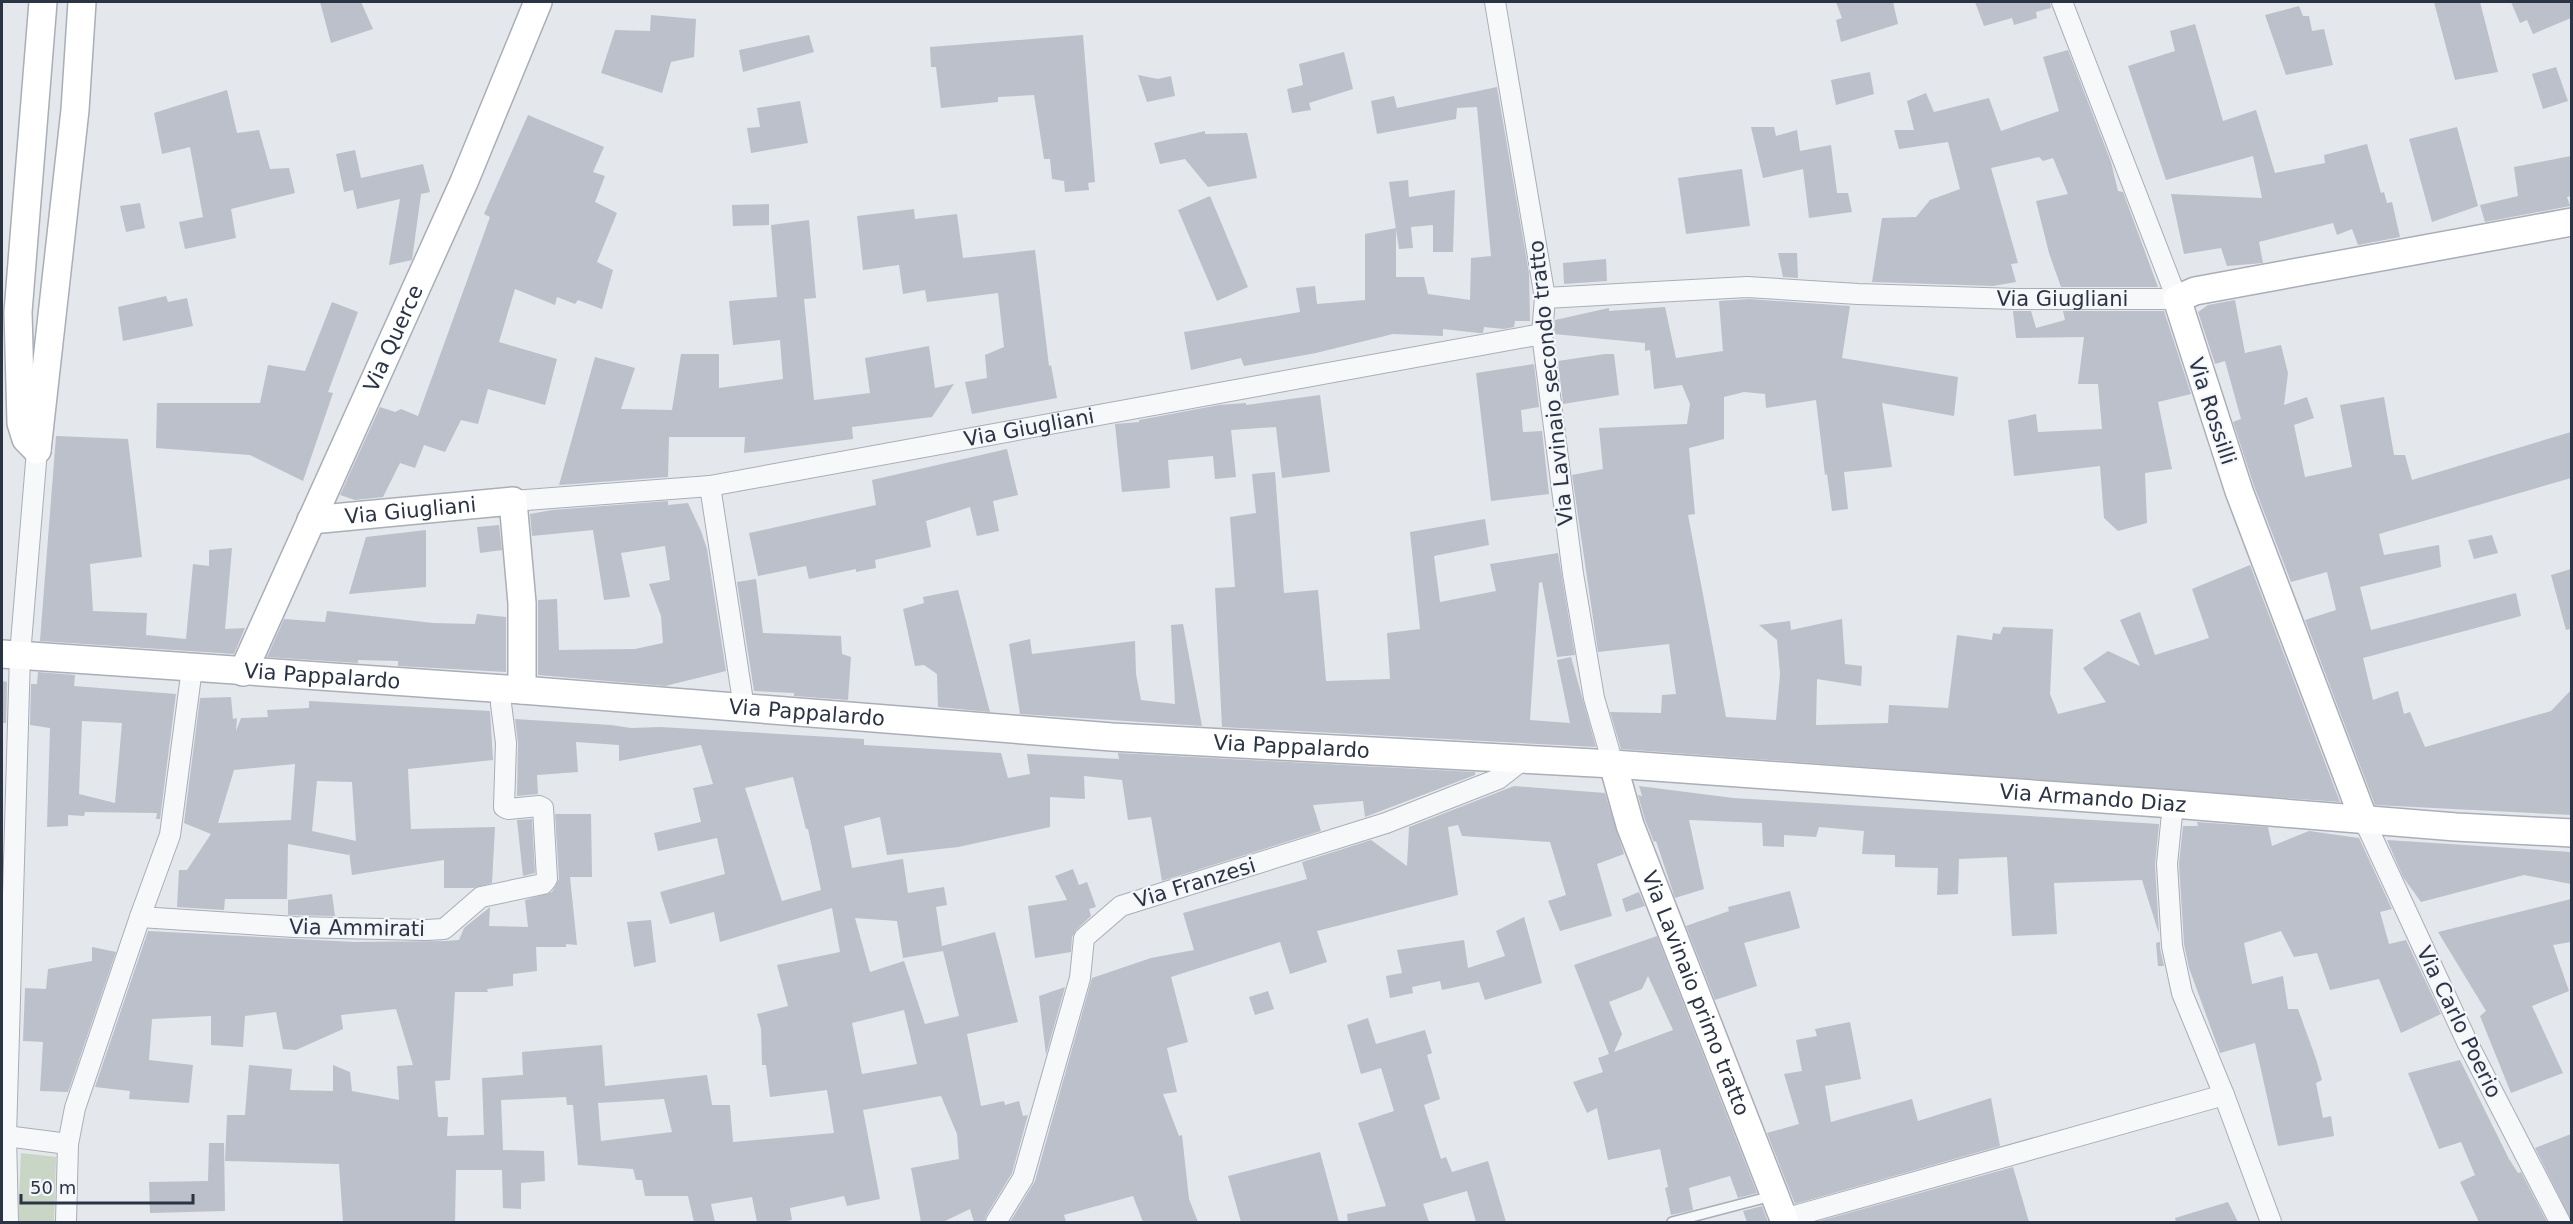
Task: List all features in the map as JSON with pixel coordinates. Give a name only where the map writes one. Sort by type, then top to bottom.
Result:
[{"type":"street","points":[[37,450],[26,439],[21,423],[18,369],[10,311],[43,2]]},
{"type":"street","points":[[8,1222],[6,1136],[11,654],[37,450],[75,110],[82,2]]},
{"type":"street","name":"Via Querce","points":[[243,672],[464,182],[538,2]]},
{"type":"street","name":"Via Lavinaio secondo tratto","points":[[1495,2],[1545,298],[1542,334],[1573,574],[1594,698],[1612,764]]},
{"type":"street","name":"Via Rossilli","points":[[2062,2],[2177,299],[2239,491],[2364,820]]},
{"type":"street","name":"Via Giugliani","points":[[1545,298],[1748,286],[1858,294],[2004,299],[2177,299],[2195,291],[2571,222]]},
{"type":"street","name":"Via Giugliani","points":[[311,520],[710,486],[1542,334]]},
{"type":"street","points":[[710,486],[744,708]]},
{"type":"street","points":[[512,690],[522,603],[513,501]]},
{"type":"street","name":"Via Pappalardo","points":[[11,654],[1112,737],[1612,764]]},
{"type":"street","points":[[66,1222],[68,1144],[75,1108],[170,835],[192,668]]},
{"type":"street","name":"Via Ammirati","points":[[140,917],[295,927],[426,930],[444,928],[481,897],[543,884],[547,879],[543,808],[539,806],[508,809],[504,807],[506,743],[501,704],[512,690]]},
{"type":"street","name":"Via Franzesi","points":[[996,1222],[1023,1178],[1080,978],[1084,938],[1121,906],[1386,824],[1498,779],[1525,758]]},
{"type":"street","name":"Via Armando Diaz","points":[[1612,764],[2173,804],[2456,827],[2571,833]]},
{"type":"street","name":"Via Lavinaio primo tratto","points":[[1612,764],[1630,825],[1781,1212]]},
{"type":"street","points":[[2173,804],[2167,864],[2172,946],[2182,993],[2224,1095],[2271,1222]]},
{"type":"street","name":"Via Carlo Poerio","points":[[2364,820],[2468,1044],[2560,1222]]},
{"type":"street","points":[[1781,1212],[2224,1095]]},
{"type":"street","points":[[6,1136],[68,1144]]},
{"type":"lane","points":[[1672,1222],[1781,1212]]},
{"type":"green space","points":[[21,1153],[56,1157],[54,1222],[18,1222]]},
{"type":"building","points":[[320,2],[361,2],[373,29],[331,43]]},
{"type":"building","points":[[1836,2],[1893,2],[1898,24],[1841,42],[1836,20],[1842,18]]},
{"type":"building","points":[[1975,2],[2050,2],[2051,8],[2036,12],[2037,18],[2014,25],[2012,18],[1984,26]]},
{"type":"building","points":[[2434,2],[2480,2],[2498,72],[2455,80]]},
{"type":"building","points":[[2511,2],[2571,2],[2571,18],[2533,34],[2527,20],[2520,23]]},
{"type":"building","points":[[2299,6],[2303,16],[2309,16],[2312,31],[2324,29],[2333,65],[2286,75],[2265,15]]},
{"type":"building","points":[[651,15],[696,19],[694,57],[671,62],[662,93],[601,73],[615,30],[650,31]]},
{"type":"building","points":[[2195,24],[2223,121],[2256,110],[2275,173],[2325,163],[2324,155],[2367,144],[2381,193],[2384,192],[2387,203],[2392,202],[2400,237],[2358,245],[2352,229],[2337,235],[2333,223],[2259,242],[2263,263],[2227,266],[2221,248],[2184,254],[2171,194],[2262,198],[2253,156],[2166,180],[2128,66],[2175,51],[2170,31]]},
{"type":"building","points":[[809,35],[814,52],[743,72],[739,50]]},
{"type":"building","points":[[1083,35],[1095,182],[1088,183],[1089,190],[1065,192],[1064,181],[1052,179],[1050,159],[1044,159],[1034,95],[998,97],[998,102],[941,108],[936,67],[931,67],[930,47]]},
{"type":"building","points":[[2068,50],[2111,162],[2118,191],[2123,192],[2158,287],[2061,287],[2049,253],[2036,201],[2068,194],[2053,158],[2043,161],[2039,157],[1991,168],[2018,263],[2011,264],[2016,282],[1993,286],[1872,282],[1882,218],[1916,217],[1930,200],[1960,189],[1948,142],[1899,149],[1894,130],[1914,130],[1907,101],[1926,93],[1934,112],[1989,98],[2001,131],[2059,111],[2043,57]]},
{"type":"building","points":[[1344,52],[1353,89],[1309,103],[1311,110],[1292,113],[1287,89],[1303,85],[1299,64]]},
{"type":"building","points":[[2556,67],[2568,101],[2543,109],[2532,74]]},
{"type":"building","points":[[1870,72],[1874,94],[1836,105],[1831,80]]},
{"type":"building","points":[[1138,75],[1158,79],[1171,76],[1175,96],[1147,102]]},
{"type":"building","points":[[1497,87],[1529,273],[1530,321],[1515,321],[1514,327],[1504,329],[1484,327],[1483,333],[1443,329],[1443,336],[1393,334],[1316,353],[1244,366],[1241,358],[1191,370],[1184,332],[1300,312],[1296,288],[1315,286],[1317,304],[1365,300],[1365,234],[1396,228],[1396,277],[1424,277],[1428,294],[1470,300],[1471,258],[1491,256],[1477,107],[1457,108],[1456,119],[1377,134],[1371,101],[1394,96],[1397,108]]},
{"type":"building","points":[[227,90],[237,133],[259,130],[270,169],[289,168],[295,193],[231,209],[236,238],[185,249],[179,222],[203,217],[190,147],[162,154],[154,113]]},
{"type":"building","points":[[800,101],[808,143],[751,153],[747,128],[760,127],[757,108]]},
{"type":"building","points":[[528,115],[604,147],[593,172],[605,176],[595,202],[617,213],[597,262],[613,270],[602,309],[578,300],[575,304],[557,297],[555,305],[515,289],[499,342],[557,359],[545,405],[488,389],[478,424],[461,420],[445,452],[424,445],[415,468],[400,463],[383,497],[355,500],[340,495],[380,407],[395,412],[401,409],[418,416],[490,217],[484,214]]},
{"type":"building","points":[[1751,127],[1774,127],[1776,136],[1797,130],[1800,151],[1831,145],[1837,193],[1848,193],[1852,212],[1809,218],[1803,169],[1763,178]]},
{"type":"building","points":[[2457,127],[2478,206],[2432,222],[2409,139]]},
{"type":"building","points":[[1205,131],[1205,134],[1247,133],[1257,178],[1208,187],[1185,159],[1160,164],[1154,143]]},
{"type":"building","points":[[355,150],[361,178],[423,164],[430,192],[421,194],[412,260],[389,265],[400,199],[357,209],[353,190],[344,192],[336,154]]},
{"type":"building","points":[[2571,156],[2571,196],[2567,197],[2570,206],[2485,222],[2480,205],[2518,196],[2514,167]]},
{"type":"building","points":[[1742,169],[1750,226],[1686,234],[1678,178]]},
{"type":"building","points":[[1408,180],[1409,197],[1455,190],[1453,252],[1433,252],[1433,225],[1411,227],[1413,248],[1399,249],[1389,182]]},
{"type":"building","points":[[1210,196],[1248,287],[1217,301],[1178,210]]},
{"type":"building","points":[[140,203],[145,228],[126,232],[120,206]]},
{"type":"building","points":[[769,204],[769,225],[733,226],[732,205]]},
{"type":"building","points":[[914,209],[915,219],[957,214],[963,258],[1035,250],[1049,366],[1051,365],[1057,398],[972,414],[965,382],[987,378],[985,355],[1004,347],[998,293],[927,302],[925,290],[903,294],[899,265],[863,270],[857,216]]},
{"type":"building","points":[[809,220],[816,298],[804,299],[814,400],[870,393],[865,358],[929,346],[935,388],[954,384],[932,417],[852,427],[853,439],[744,453],[745,437],[669,437],[668,477],[559,485],[595,357],[635,368],[621,409],[672,410],[681,354],[719,354],[719,388],[783,379],[780,340],[733,345],[729,301],[777,297],[771,225]]},
{"type":"building","points":[[1778,253],[1797,253],[1798,278],[1783,277]]},
{"type":"building","points":[[1606,259],[1607,281],[1564,284],[1563,263]]},
{"type":"building","points":[[166,296],[168,302],[187,298],[193,326],[123,341],[118,307]]},
{"type":"building","points":[[1749,299],[1850,306],[1842,358],[1958,377],[1954,416],[1882,403],[1892,467],[1844,472],[1848,509],[1832,511],[1816,400],[1766,408],[1765,394],[1744,392],[1724,397],[1724,439],[1689,448],[1695,514],[1688,515],[1726,717],[1776,720],[1780,674],[1777,640],[1759,625],[1790,621],[1791,630],[1842,619],[1845,664],[1862,666],[1861,686],[1817,679],[1816,725],[1888,723],[1889,705],[1948,708],[1957,635],[1992,640],[1993,633],[2000,634],[2003,627],[2053,629],[2050,694],[2058,714],[2106,702],[2083,668],[2108,651],[2140,666],[2120,620],[2140,612],[2155,655],[2209,638],[2192,589],[2250,565],[2340,802],[1621,749],[1610,712],[1661,713],[1662,695],[1676,694],[1669,644],[1598,652],[1572,475],[1603,469],[1599,428],[1687,424],[1690,404],[1682,385],[1654,389],[1650,350],[1645,351],[1645,343],[1554,334],[1555,320],[1609,308],[1609,311],[1665,307],[1676,358],[1723,351],[1719,301]]},
{"type":"building","points":[[2235,300],[2245,353],[2281,345],[2288,373],[2284,405],[2307,397],[2314,418],[2294,425],[2305,477],[2352,467],[2340,405],[2384,397],[2394,455],[2405,455],[2412,480],[2571,432],[2571,478],[2379,534],[2384,555],[2439,545],[2441,567],[2360,587],[2371,630],[2516,593],[2521,616],[2363,658],[2373,700],[2398,691],[2404,714],[2410,712],[2425,747],[2551,711],[2571,690],[2571,815],[2375,805],[2305,620],[2336,610],[2327,572],[2291,582],[2254,486],[2233,422],[2241,419],[2225,361],[2215,364],[2198,312],[2208,305]]},
{"type":"building","points":[[332,302],[358,312],[328,392],[333,393],[303,481],[250,455],[156,448],[157,403],[260,403],[268,365],[305,371]]},
{"type":"building","points":[[2013,311],[2031,311],[2036,328],[2065,320],[2063,311],[2164,311],[2191,394],[2158,402],[2172,469],[2145,473],[2147,523],[2118,531],[2104,518],[2100,466],[2014,476],[2008,420],[2036,414],[2038,432],[2102,429],[2098,384],[2078,384],[2084,337],[2016,338]]},
{"type":"building","points":[[1614,354],[1619,395],[1563,404],[1558,361]]},
{"type":"building","points":[[1534,364],[1539,407],[1521,410],[1523,432],[1542,431],[1549,494],[1491,501],[1476,373]]},
{"type":"building","points":[[1320,395],[1330,472],[1282,478],[1276,427],[1231,430],[1236,477],[1215,479],[1213,456],[1168,460],[1170,488],[1122,492],[1115,424],[1139,422],[1139,420],[1219,405],[1246,403],[1246,405]]},
{"type":"building","points":[[56,436],[128,439],[142,557],[90,564],[93,611],[147,613],[146,635],[186,639],[193,564],[209,566],[209,550],[232,548],[225,629],[245,628],[234,654],[40,641]]},
{"type":"building","points":[[1007,449],[1018,495],[993,501],[999,531],[977,536],[970,507],[926,521],[931,547],[875,560],[876,568],[856,572],[856,569],[809,579],[806,566],[758,576],[749,533],[876,505],[872,480]]},
{"type":"building","points":[[1275,472],[1284,593],[1318,590],[1326,681],[1390,679],[1387,633],[1420,629],[1410,532],[1485,519],[1489,545],[1434,556],[1440,602],[1496,591],[1490,564],[1558,553],[1575,655],[1557,657],[1542,582],[1539,583],[1530,720],[1570,723],[1557,660],[1571,657],[1596,747],[1222,727],[1215,588],[1235,587],[1230,517],[1256,513],[1252,474]]},
{"type":"building","points":[[668,501],[668,505],[688,503],[701,531],[707,549],[726,671],[665,686],[538,675],[538,600],[557,599],[559,650],[635,649],[663,643],[661,616],[649,584],[670,580],[665,546],[621,553],[630,597],[604,600],[593,530],[532,536],[530,514],[552,510]]},
{"type":"building","points":[[499,525],[502,550],[480,553],[477,527]]},
{"type":"building","points":[[426,530],[426,587],[349,594],[366,537]]},
{"type":"building","points":[[2492,535],[2498,553],[2474,559],[2468,540]]},
{"type":"building","points":[[2571,569],[2571,629],[2566,630],[2551,575]]},
{"type":"building","points":[[756,579],[763,633],[841,636],[842,654],[851,657],[848,700],[794,696],[794,693],[754,691],[737,582]]},
{"type":"building","points":[[958,590],[990,712],[938,707],[937,674],[924,665],[915,666],[903,609],[924,603],[923,597]]},
{"type":"building","points":[[327,611],[433,623],[475,624],[477,614],[506,617],[506,672],[398,666],[398,661],[358,660],[358,663],[267,657],[284,619],[325,622]]},
{"type":"building","points":[[1183,624],[1202,726],[1020,714],[1009,644],[1030,639],[1032,654],[1135,641],[1136,674],[1141,700],[1175,704],[1171,625]]},
{"type":"building","points":[[38,672],[75,675],[74,686],[176,694],[160,819],[156,819],[157,813],[85,812],[84,816],[68,815],[68,826],[47,827],[50,728],[30,725],[31,684],[37,684]],"holes":[[[82,721],[122,723],[115,803],[79,794]]]},
{"type":"building","points":[[2,681],[7,682],[6,723],[2,723]]},
{"type":"building","points":[[231,697],[233,719],[237,718],[236,731],[241,718],[268,717],[267,710],[309,708],[309,701],[490,711],[493,760],[408,769],[411,829],[495,827],[492,883],[474,888],[444,888],[444,860],[352,875],[349,851],[349,855],[288,844],[287,899],[225,899],[224,910],[177,907],[179,870],[187,870],[211,834],[184,823],[200,698]],"holes":[[[295,764],[291,820],[218,823],[234,770]],[[317,781],[352,782],[356,841],[312,831]]]},
{"type":"building","points":[[515,719],[631,728],[660,727],[864,739],[864,745],[1001,753],[1008,778],[1030,774],[1027,754],[1119,759],[1118,753],[1475,772],[1475,775],[1365,817],[1363,801],[1313,805],[1321,831],[1162,881],[1151,817],[1128,820],[1122,780],[1084,776],[1085,799],[1050,797],[1050,827],[958,847],[887,855],[880,817],[844,826],[852,868],[903,859],[908,893],[944,887],[947,905],[936,907],[942,946],[995,932],[1018,1022],[967,1034],[981,1106],[1004,1101],[1005,1105],[1019,1101],[1023,1116],[1028,1115],[1012,1173],[984,1222],[974,1222],[970,1209],[943,1222],[921,1222],[911,1168],[959,1159],[957,1134],[941,1096],[863,1110],[880,1199],[847,1206],[844,1196],[790,1208],[792,1220],[780,1222],[757,1222],[752,1197],[711,1204],[715,1222],[694,1222],[688,1196],[645,1196],[642,1180],[636,1180],[633,1169],[578,1165],[573,1105],[567,1105],[566,1097],[501,1100],[503,1150],[544,1151],[545,1181],[521,1183],[521,1209],[503,1208],[502,1170],[456,1170],[455,1222],[343,1222],[339,1164],[225,1161],[227,1115],[245,1115],[249,1065],[292,1069],[290,1090],[333,1091],[333,1065],[350,1072],[352,1091],[399,1100],[397,1066],[413,1065],[396,1009],[341,1015],[343,1029],[296,1050],[283,1049],[276,1012],[245,1016],[243,1047],[211,1045],[211,1016],[152,1019],[149,1060],[193,1065],[189,1103],[129,1099],[130,1091],[95,1087],[148,931],[354,942],[445,941],[459,940],[464,928],[490,907],[489,926],[528,927],[525,900],[552,892],[559,879],[555,814],[591,814],[592,877],[570,877],[577,945],[536,947],[537,971],[513,974],[513,986],[487,989],[488,992],[455,992],[450,1080],[435,1081],[438,1117],[448,1117],[447,1136],[484,1135],[482,1078],[523,1075],[522,1052],[602,1045],[605,1086],[707,1075],[712,1105],[730,1105],[733,1142],[834,1133],[827,1090],[770,1097],[766,1065],[762,1065],[761,1029],[757,1014],[788,1006],[777,965],[840,952],[832,908],[720,942],[714,912],[670,924],[660,892],[725,874],[717,838],[658,851],[654,833],[701,822],[693,788],[713,784],[701,745],[619,761],[619,745],[576,742],[578,772],[537,775],[538,794],[517,796],[518,743]],"holes":[[[793,777],[806,829],[808,829],[821,890],[782,901],[745,788]],[[855,918],[897,921],[903,958],[943,951],[959,1016],[925,1024],[904,961],[870,972]],[[904,1010],[917,1064],[862,1074],[852,1023]],[[664,1099],[672,1132],[601,1141],[598,1103]]]},
{"type":"building","points":[[1514,786],[1605,793],[1624,854],[1597,864],[1612,916],[1560,931],[1548,901],[1566,895],[1550,842],[1462,836],[1458,825],[1448,827],[1458,895],[1317,931],[1327,962],[1290,974],[1280,942],[1171,977],[1188,1042],[1167,1048],[1177,1092],[1163,1094],[1179,1136],[1182,1135],[1189,1199],[1198,1222],[1143,1222],[1133,1196],[1064,1215],[1066,1222],[1010,1222],[1035,1181],[1092,978],[1151,958],[1194,950],[1183,913],[1307,879],[1302,862],[1371,840],[1407,866],[1409,827]]},
{"type":"building","points":[[1639,786],[1733,798],[2159,824],[2155,865],[2159,934],[2142,880],[2054,883],[2057,934],[2012,936],[2007,857],[1959,859],[1958,894],[1937,895],[1938,868],[1895,867],[1895,855],[1862,854],[1864,831],[1819,827],[1816,837],[1784,835],[1784,847],[1763,846],[1762,823],[1689,820],[1704,889],[1675,898],[1656,841],[1654,842],[1645,820],[1638,795],[1642,796]]},
{"type":"building","points":[[532,819],[535,873],[523,876],[517,820]]},
{"type":"building","points":[[2197,822],[2268,827],[2272,846],[2309,831],[2359,838],[2392,909],[2380,912],[2389,944],[2406,940],[2441,1014],[2401,1033],[2379,979],[2330,990],[2317,953],[2294,957],[2281,931],[2244,943],[2252,984],[2283,976],[2288,1009],[2298,1009],[2316,1059],[2322,1080],[2316,1083],[2323,1118],[2331,1116],[2334,1136],[2278,1146],[2255,1043],[2220,1053],[2189,968],[2184,944],[2179,864],[2183,826],[2198,826]]},
{"type":"building","points":[[2387,840],[2571,852],[2571,884],[2524,875],[2421,902],[2403,877]]},
{"type":"building","points":[[1073,869],[1079,885],[1087,882],[1096,907],[1089,909],[1091,916],[1072,937],[1071,952],[1035,958],[1028,906],[1067,900],[1055,876]]},
{"type":"building","points":[[1790,891],[1800,928],[1744,943],[1757,986],[1715,1000],[1686,926],[1729,911],[1728,907]]},
{"type":"building","points":[[1639,892],[1645,906],[1626,912],[1622,899]]},
{"type":"building","points":[[332,894],[335,916],[288,915],[288,900]]},
{"type":"building","points":[[2571,899],[2571,942],[2553,945],[2569,991],[2532,1006],[2563,1073],[2511,1093],[2480,1016],[2486,1011],[2438,932]]},
{"type":"building","points":[[1524,917],[1542,983],[1485,1000],[1479,982],[1442,990],[1440,981],[1412,987],[1413,993],[1390,998],[1386,976],[1402,973],[1397,950],[1464,940],[1468,968],[1505,956],[1496,931]]},
{"type":"building","points":[[651,920],[656,962],[634,967],[627,922]]},
{"type":"building","points":[[1657,936],[1757,1193],[1738,1198],[1730,1176],[1689,1188],[1693,1210],[1671,1215],[1660,1149],[1608,1160],[1597,1108],[1587,1113],[1573,1082],[1603,1072],[1598,1058],[1609,1054],[1574,965]],"holes":[[[1648,976],[1673,1030],[1614,1052],[1622,1034],[1609,1002],[1642,989]]]},
{"type":"building","points":[[2160,942],[2164,966],[2158,966],[2156,943]]},
{"type":"building","points":[[92,947],[116,952],[68,1092],[40,1091],[43,1042],[23,1041],[25,988],[46,989],[48,969],[92,961]]},
{"type":"building","points":[[1065,987],[1046,1055],[1039,996]]},
{"type":"building","points":[[1268,991],[1274,1009],[1255,1015],[1249,997]]},
{"type":"building","points":[[1368,1018],[1376,1044],[1425,1030],[1432,1053],[1427,1055],[1440,1099],[1424,1105],[1441,1159],[1446,1157],[1452,1172],[1488,1161],[1506,1222],[1476,1222],[1467,1191],[1423,1204],[1429,1222],[1348,1222],[1347,1214],[1386,1206],[1358,1123],[1394,1111],[1381,1068],[1361,1074],[1347,1025]]},
{"type":"building","points":[[1850,1022],[1861,1079],[1825,1086],[1831,1122],[1912,1099],[1918,1121],[1991,1098],[2000,1146],[1795,1204],[1767,1133],[1799,1124],[1784,1074],[1802,1071],[1796,1040],[1817,1036],[1815,1029]]},
{"type":"building","points":[[2460,1060],[2509,1159],[2518,1173],[2521,1172],[2547,1222],[2479,1222],[2460,1182],[2475,1175],[2461,1142],[2439,1149],[2408,1073]]},
{"type":"building","points":[[2571,1134],[2571,1220],[2535,1148]]},
{"type":"building","points":[[209,1143],[224,1143],[225,1211],[150,1213],[149,1182],[208,1181]]},
{"type":"building","points":[[1320,1152],[1339,1222],[1241,1222],[1228,1176]]},
{"type":"building","points":[[2013,1167],[2029,1222],[1816,1222]]},
{"type":"building","points":[[2228,1202],[2238,1222],[2176,1222],[2175,1218]]},
{"type":"building","points":[[1762,1206],[1768,1222],[1747,1222],[1743,1211]]}]
